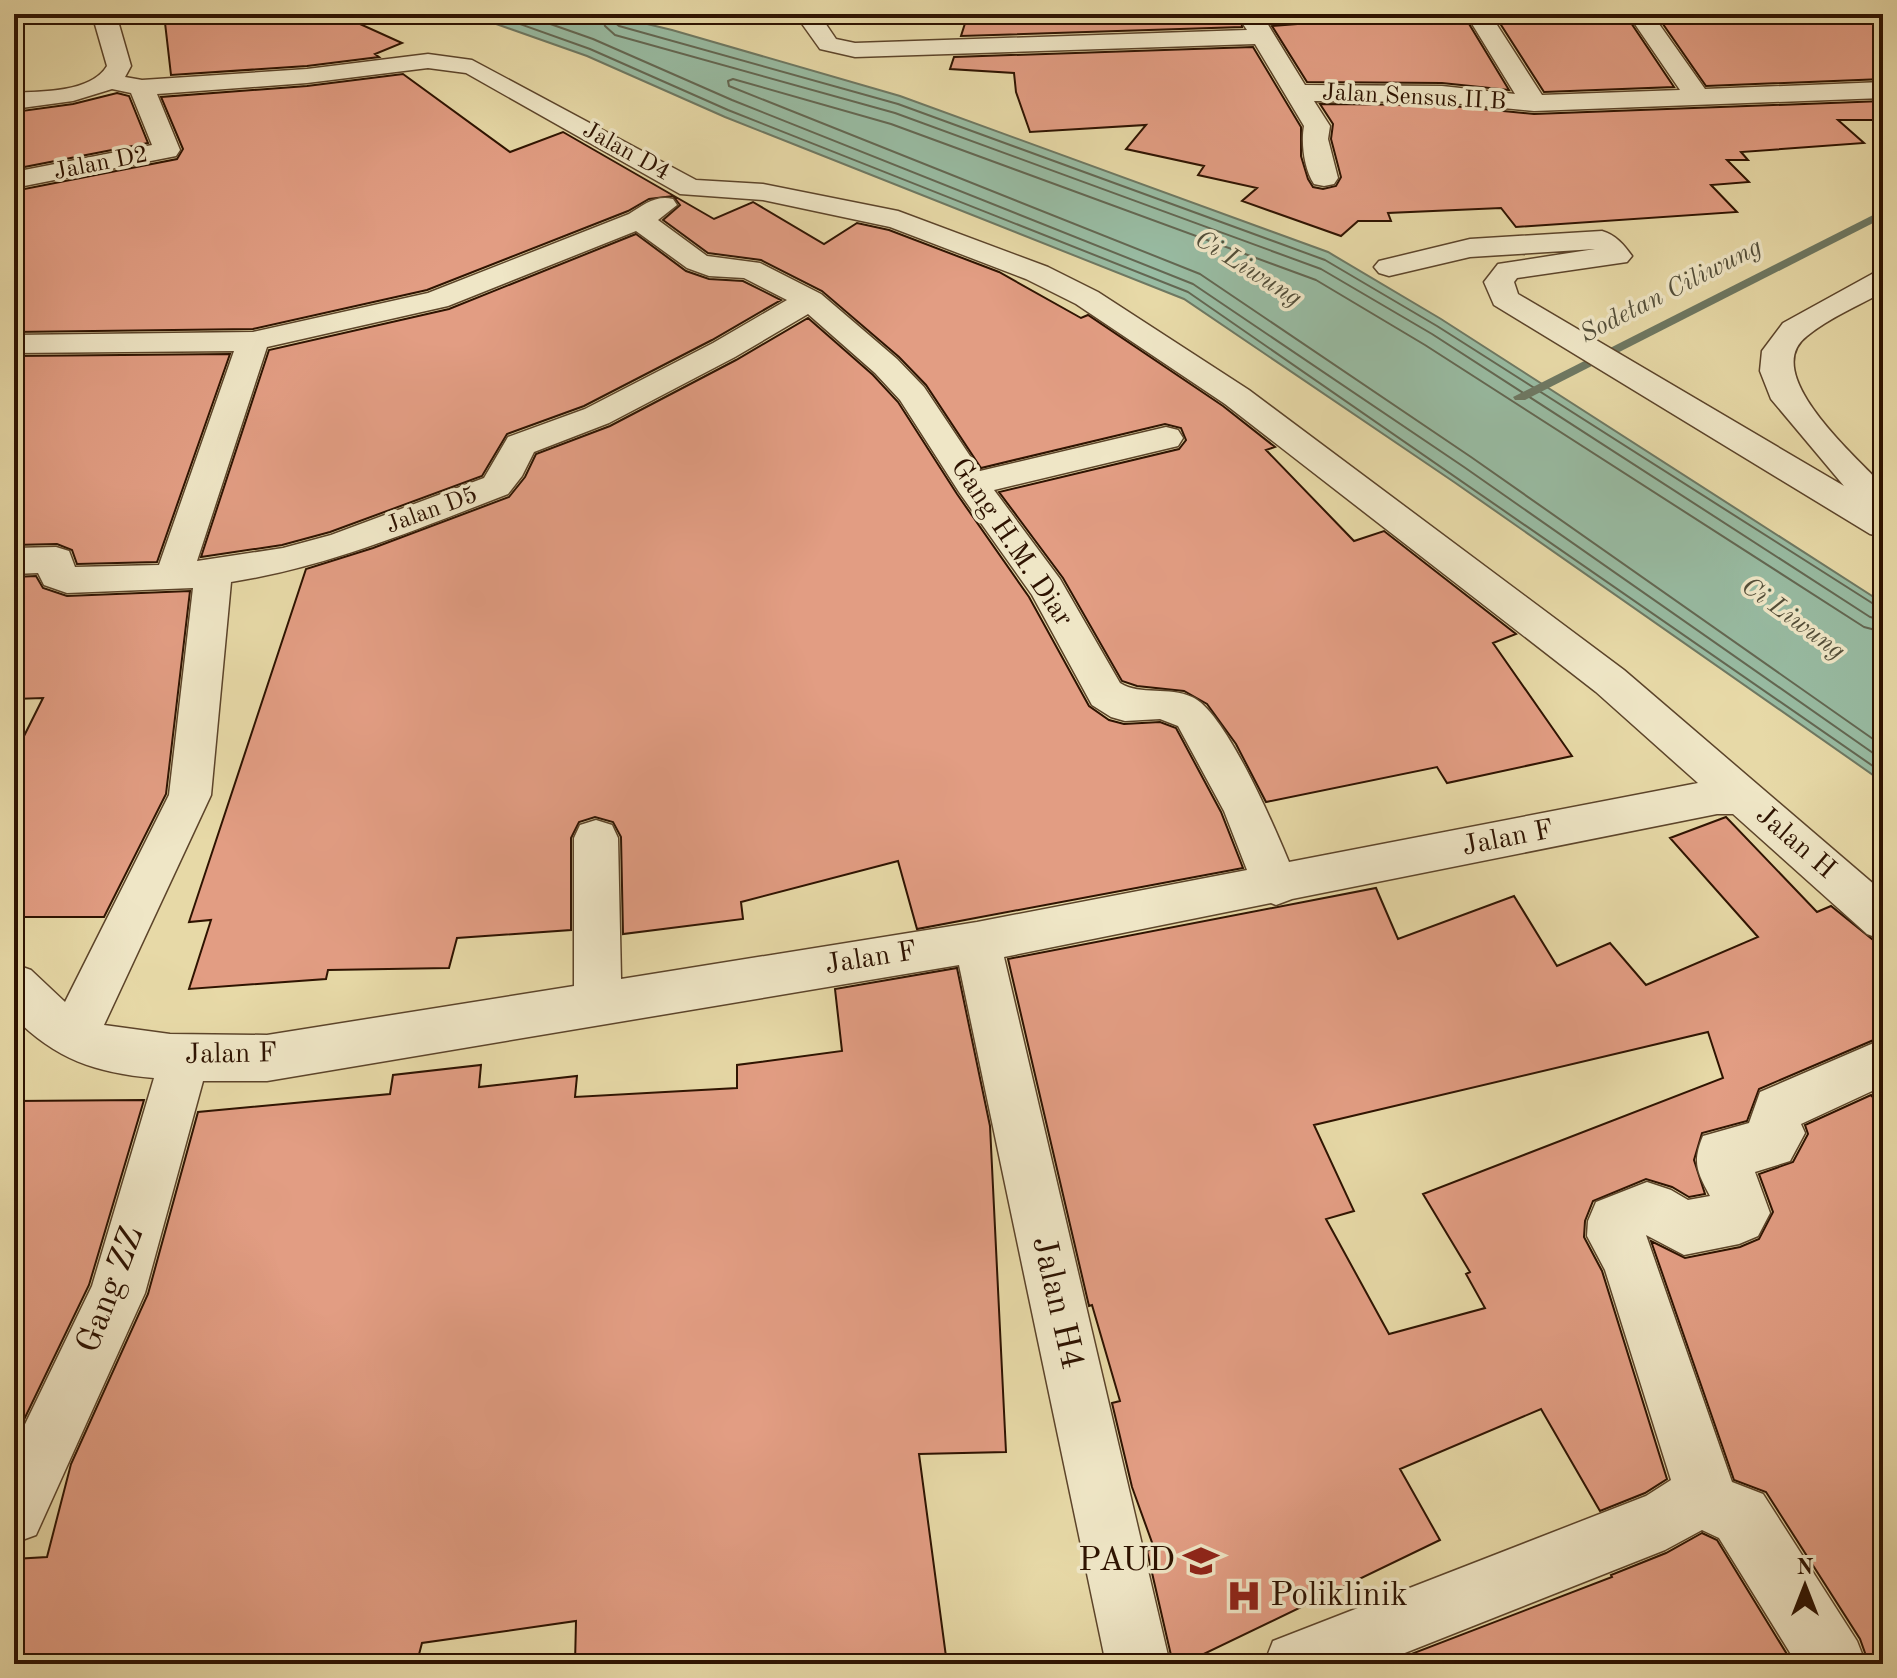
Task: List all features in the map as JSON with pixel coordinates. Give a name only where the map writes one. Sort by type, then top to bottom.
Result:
[{"type":"street","points":[[14,101],[79,91],[110,81],[119,66],[104,14]]},
{"type":"street","points":[[807,14],[828,44],[876,50],[1260,37]]},
{"type":"street","points":[[1137,14],[1148,39]]},
{"type":"street","points":[[1478,14],[1534,103]]},
{"type":"street","points":[[1640,14],[1698,97]]},
{"type":"street","points":[[1302,15],[1254,16],[1260,37],[1317,126],[1315,139],[1324,178]]},
{"type":"street","name":"Jalan D4","points":[[14,344],[253,341],[437,300],[639,220],[690,188],[472,67],[449,62],[399,63],[307,76],[142,88],[110,81]]},
{"type":"street","name":"Jalan D2","points":[[14,180],[167,150],[142,88]]},
{"type":"street","name":"Jalan Sensus II B","points":[[1295,93],[1442,94],[1534,103],[1883,90]]},
{"type":"street","name":"Jalan H","points":[[690,188],[763,192],[898,220],[1037,273],[1087,298],[1237,397],[1610,681],[1883,920]]},
{"type":"street","name":"Gang H.M. Diar","points":[[639,220],[697,262],[709,267],[750,269],[810,300],[886,366],[912,394],[971,484],[1047,588],[1106,694],[1125,706],[1160,704],[1177,707],[1192,715],[1245,808],[1276,886]]},
{"type":"street","points":[[1389,267],[1470,248],[1602,240],[1617,256],[1508,270],[1499,282],[1505,299],[1883,525]]},
{"type":"street","points":[[1883,280],[1794,330],[1778,351],[1776,371],[1787,399],[1883,508]]},
{"type":"street","name":"Jalan D5","points":[[14,561],[56,560],[57,576],[67,580],[173,578],[283,561],[317,552],[496,486],[505,476],[520,445],[597,416],[724,350],[810,300]]},
{"type":"street","points":[[173,578],[253,341]]},
{"type":"street","points":[[971,484],[1166,438]]},
{"type":"street","points":[[73,1037],[190,795],[213,573]]},
{"type":"street","name":"Jalan F","points":[[14,985],[73,1037],[126,1051],[185,1058],[267,1058],[977,942],[1276,886],[1717,797],[1743,797]]},
{"type":"street","points":[[596,838],[598,1004]]},
{"type":"street","name":"Jalan H4","points":[[977,942],[1138,1664]]},
{"type":"street","name":"Gang ZZ","points":[[14,1513],[117,1293],[185,1058]]},
{"type":"street","points":[[1296,1664],[1665,1519],[1698,1498],[1702,1482],[1628,1256],[1614,1236],[1615,1221],[1650,1207],[1684,1228],[1739,1217],[1743,1213],[1742,1200],[1720,1164],[1721,1154],[1772,1143],[1779,1133],[1774,1122],[1778,1109],[1883,1062]]},
{"type":"street","points":[[1698,1498],[1741,1516],[1834,1664]]},
{"type":"water","name":"Ci Liwung","points":[[468,14],[606,14],[672,30],[900,96],[1328,252],[1441,319],[1883,603],[1883,782],[1454,482],[1184,299],[725,117],[587,56]]},
{"type":"building","points":[[164,14],[338,14],[402,43],[375,54],[379,57],[307,66],[171,75]]},
{"type":"building","points":[[968,14],[1241,14],[1242,27],[961,36]]},
{"type":"building","points":[[1360,14],[1463,14],[1509,90],[1442,83],[1307,82],[1272,26],[1310,23],[1314,19],[1366,22]]},
{"type":"building","points":[[1494,14],[1625,14],[1674,87],[1544,92]]},
{"type":"building","points":[[1656,14],[1883,14],[1883,79],[1706,86]]},
{"type":"building","points":[[1253,47],[1301,127],[1301,156],[1308,179],[1313,187],[1323,189],[1336,186],[1341,177],[1331,139],[1333,124],[1320,104],[1442,105],[1534,114],[1883,101],[1883,120],[1838,120],[1864,143],[1741,152],[1748,160],[1727,160],[1749,182],[1711,185],[1737,212],[1516,227],[1501,208],[1388,213],[1391,221],[1358,221],[1341,236],[1242,201],[1257,188],[1198,175],[1204,166],[1126,149],[1146,125],[1030,132],[1016,92],[1014,73],[950,69],[954,57]]},
{"type":"building","points":[[403,74],[510,152],[563,132],[714,219],[753,202],[824,244],[857,223],[889,230],[999,272],[1081,318],[1088,315],[1223,406],[1275,447],[1266,450],[1354,541],[1384,531],[1516,634],[1493,643],[1572,756],[1447,783],[1437,767],[1266,802],[1236,744],[1207,704],[1184,691],[1137,686],[1122,681],[1063,578],[999,492],[1179,449],[1186,440],[1181,428],[1165,424],[981,468],[926,385],[899,357],[822,291],[761,260],[708,253],[663,220],[680,205],[673,196],[649,199],[628,211],[427,290],[253,329],[14,332],[14,191],[177,159],[183,149],[161,97],[307,86]]},
{"type":"building","points":[[117,93],[129,96],[148,143],[14,169],[14,112],[73,104]]},
{"type":"building","points":[[636,234],[686,271],[709,279],[743,281],[781,300],[712,340],[584,406],[507,434],[482,476],[330,532],[282,545],[201,557],[269,350],[449,309]]},
{"type":"building","points":[[808,318],[873,375],[898,402],[1029,597],[1089,706],[1109,720],[1124,724],[1160,722],[1176,728],[1221,812],[1243,868],[917,929],[898,861],[741,902],[743,919],[623,934],[621,837],[613,822],[595,817],[579,822],[571,838],[571,930],[457,938],[449,968],[328,970],[326,979],[189,989],[211,920],[189,922],[306,569],[373,548],[509,497],[525,477],[536,454],[610,426]]},
{"type":"building","points":[[230,354],[157,562],[77,564],[72,550],[57,544],[14,545],[14,356]]},
{"type":"building","points":[[36,576],[43,588],[67,596],[190,591],[166,794],[104,917],[14,917],[14,756],[43,698],[14,699],[14,577]]},
{"type":"building","points":[[1726,817],[1817,912],[1831,906],[1883,948],[1883,1036],[1759,1089],[1747,1121],[1702,1133],[1694,1160],[1705,1194],[1689,1197],[1672,1187],[1646,1179],[1593,1201],[1585,1221],[1584,1237],[1602,1271],[1667,1479],[1645,1493],[1600,1511],[1541,1409],[1400,1469],[1440,1540],[1183,1664],[1173,1664],[1147,1551],[1154,1548],[1132,1487],[1112,1403],[1120,1401],[1092,1305],[1089,1306],[1008,959],[1376,888],[1398,939],[1514,896],[1557,966],[1610,943],[1646,985],[1758,937],[1670,838]],"holes":[[[1708,1032],[1723,1078],[1423,1194],[1470,1272],[1466,1274],[1485,1308],[1389,1334],[1326,1219],[1354,1211],[1314,1125]]]},
{"type":"building","points":[[957,968],[990,1126],[1006,1452],[919,1454],[947,1664],[575,1664],[576,1621],[422,1643],[417,1662],[339,1659],[337,1664],[14,1664],[14,1559],[47,1557],[71,1464],[148,1294],[198,1112],[390,1094],[393,1075],[481,1065],[479,1087],[577,1076],[575,1097],[737,1088],[737,1065],[842,1051],[835,989]]},
{"type":"building","points":[[1871,1095],[1883,1109],[1883,1664],[1869,1664],[1860,1639],[1766,1492],[1734,1480],[1651,1241],[1685,1258],[1740,1247],[1759,1239],[1773,1212],[1759,1174],[1793,1162],[1808,1134],[1805,1125]]},
{"type":"building","points":[[144,1100],[89,1285],[19,1430],[14,1430],[14,1101]]},
{"type":"building","points":[[1702,1533],[1717,1540],[1793,1664],[1394,1664],[1393,1661],[1612,1577]]},
{"type":"waterway","name":"Sodetan Ciliwung","points":[[1520,397],[1883,213]]},
{"type":"place","name":"PAUD","points":[[1201,1561]]},
{"type":"place","name":"Poliklinik","points":[[1244,1596]]}]
